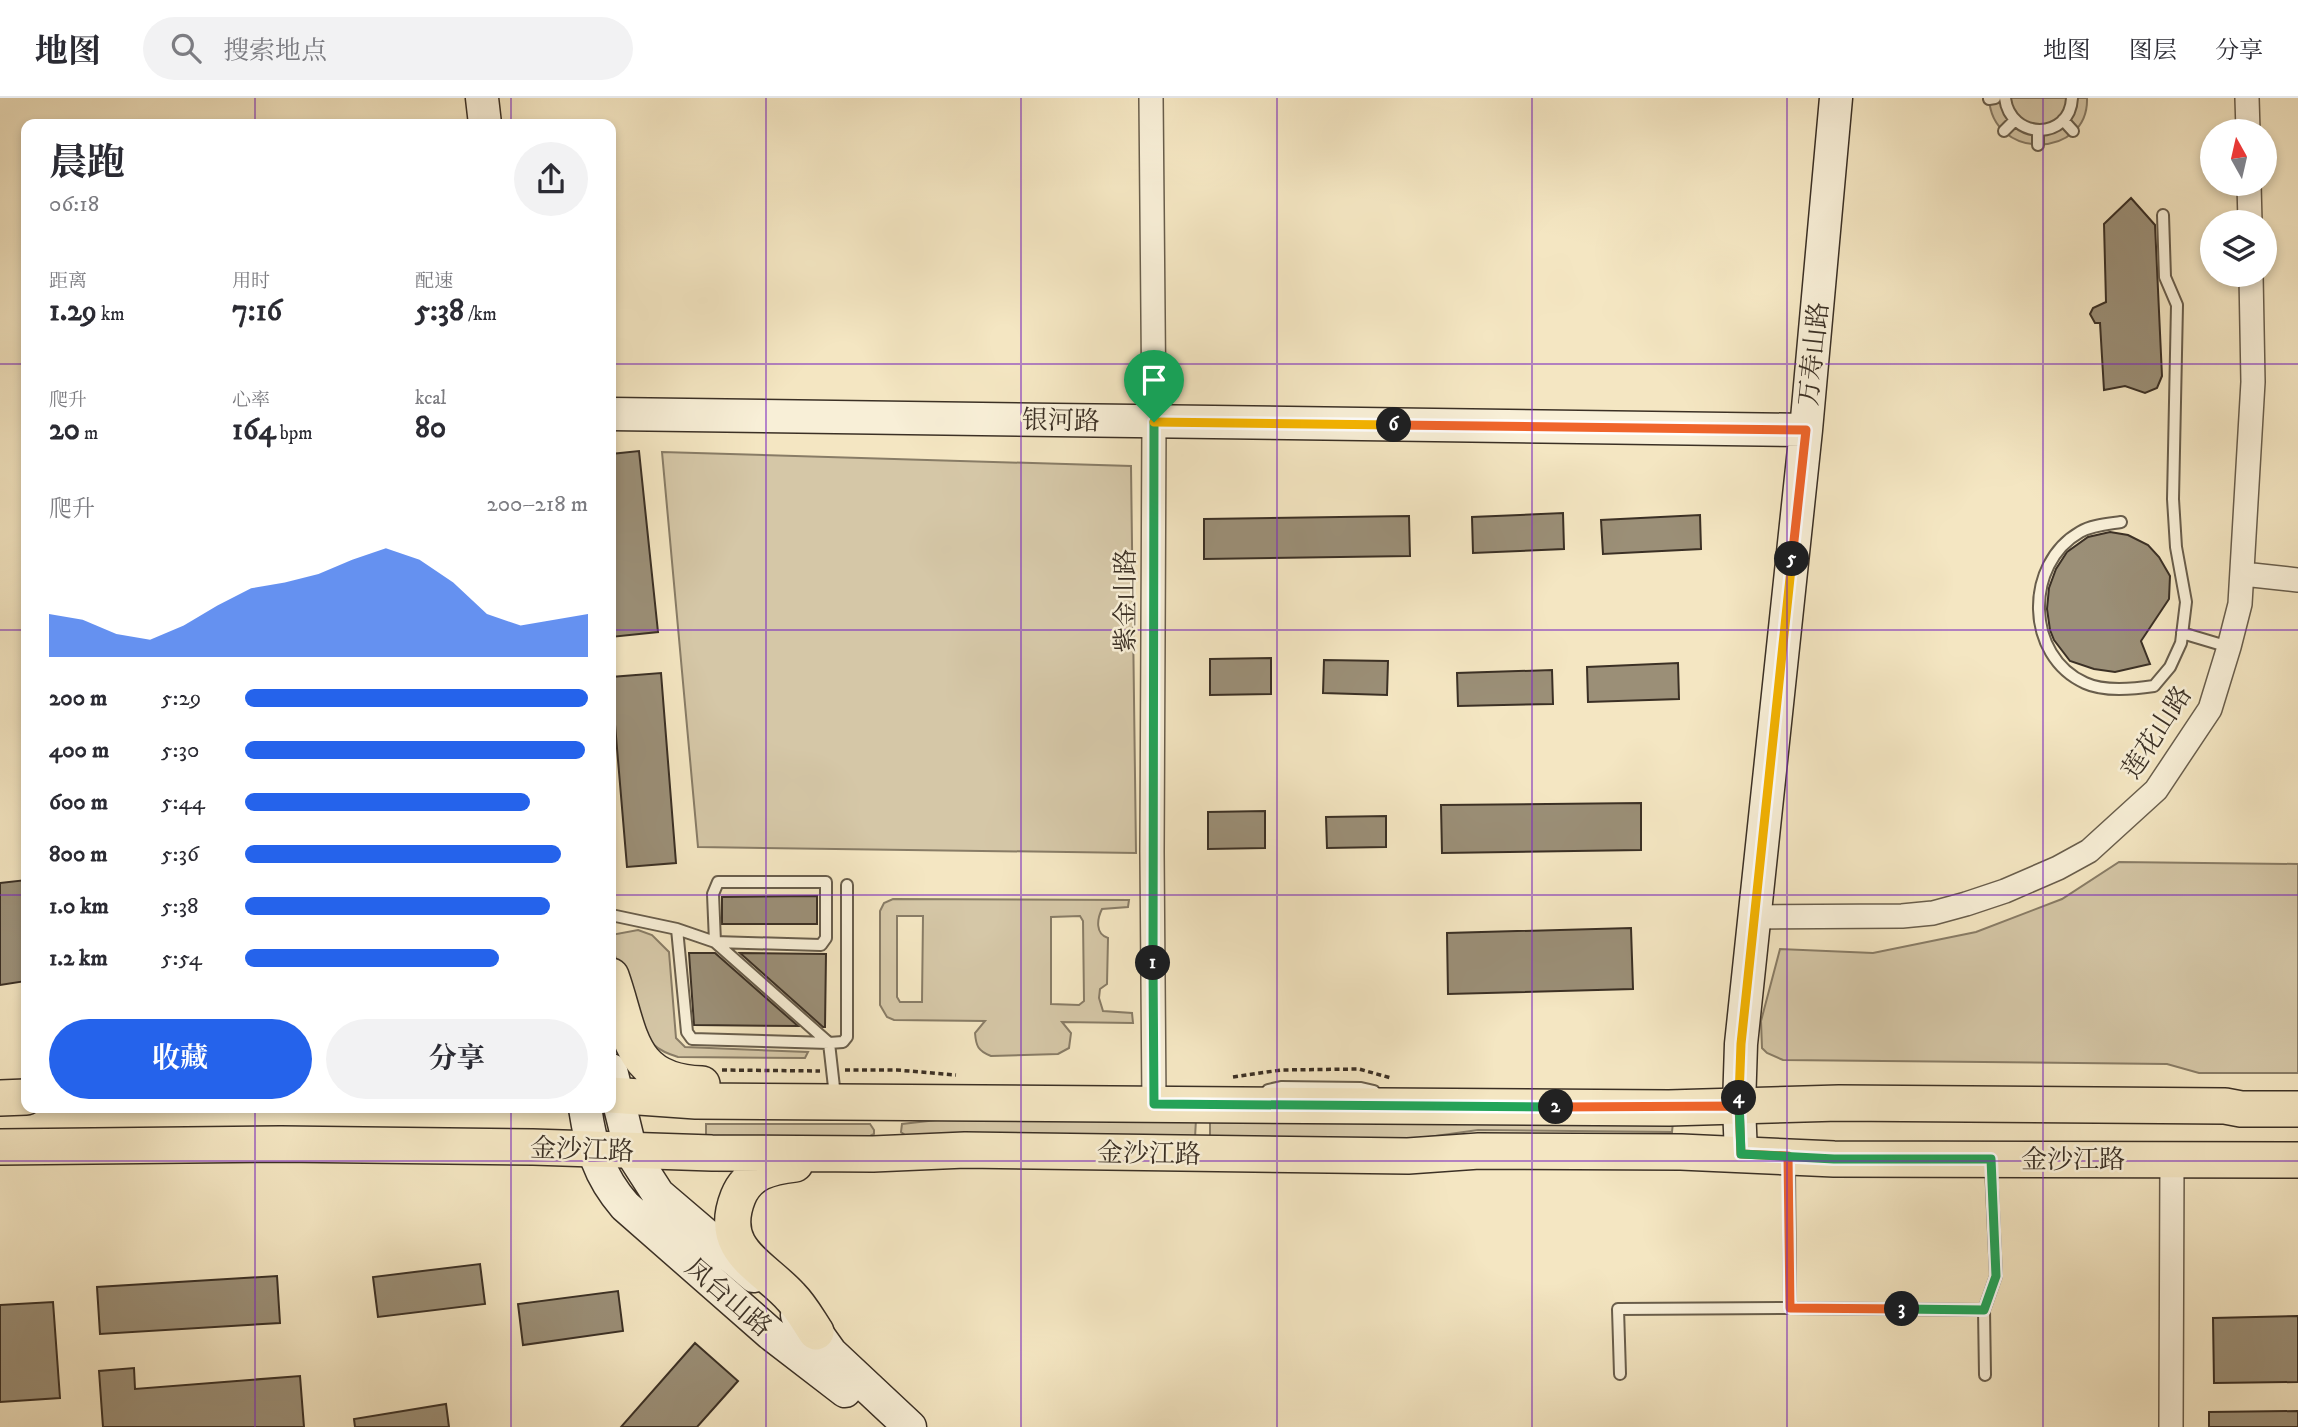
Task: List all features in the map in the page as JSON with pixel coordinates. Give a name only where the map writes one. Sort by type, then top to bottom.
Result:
[{"type":"main road","points":[[616,992],[632,1043],[663,1078],[681,1083],[773,1086],[837,1102]]},
{"type":"main road","name":"金沙江路","points":[[616,1088],[696,1101],[1438,1106],[1739,1106],[1839,1103],[2298,1109]]},
{"type":"main road","points":[[0,1098],[21,1097]]},
{"type":"main road","name":"金沙江路","points":[[0,1147],[295,1144],[533,1147],[631,1152],[873,1154],[965,1150],[1408,1156],[1479,1150],[1741,1154],[1834,1159],[2298,1160]]},
{"type":"main road","points":[[816,1332],[792,1297],[742,1252],[732,1224],[734,1208],[749,1179],[761,1170],[873,1154]]},
{"type":"street","points":[[482,98],[484,119]]},
{"type":"street","name":"紫金山路","points":[[1151,98],[1154,1104]]},
{"type":"street","name":"万寿山路","points":[[1741,1154],[1741,1044],[1806,430],[1836,98]]},
{"type":"street","points":[[2247,98],[2248,119]]},
{"type":"street","name":"莲花山路","points":[[1754,917],[1902,916],[1933,913],[2006,891],[2089,851],[2156,790],[2210,709],[2240,604],[2253,382],[2251,287]]},
{"type":"street","name":"银河路","points":[[616,414],[1806,430]]},
{"type":"street","points":[[2243,574],[2298,580]]},
{"type":"street","name":"凤台山路","points":[[616,1098],[631,1152],[658,1194],[816,1332],[831,1353],[910,1427]]},
{"type":"street","name":"凤台山路","points":[[586,1113],[592,1150],[614,1193],[638,1219],[771,1334],[833,1380],[885,1427]]},
{"type":"street","points":[[2171,1427],[2172,1159]]},
{"type":"lane","points":[[1989,99],[1995,98]]},
{"type":"lane","points":[[2005,98],[2008,113],[2015,120],[2025,127],[2038,130],[2051,129],[2063,120],[2071,109],[2072,98]]},
{"type":"lane","points":[[2004,131],[2015,120]]},
{"type":"lane","points":[[2063,120],[2073,131]]},
{"type":"lane","points":[[2038,130],[2038,145]]},
{"type":"lane","points":[[2121,522],[2082,531],[2063,543],[2048,566],[2040,589],[2038,610],[2042,636],[2053,657],[2071,675],[2087,684],[2115,688],[2154,686],[2170,667],[2181,643],[2186,602],[2176,547],[2173,499],[2177,305],[2165,277],[2163,215]]},
{"type":"lane","points":[[2182,633],[2229,647]]},
{"type":"lane","points":[[616,916],[677,929],[715,942],[821,944],[826,938],[826,882],[718,883],[713,894],[715,942],[829,1043],[837,1102]]},
{"type":"lane","points":[[677,929],[687,1032],[692,1039],[843,1042],[847,1037],[847,885]]},
{"type":"lane","points":[[1788,1156],[1790,1308]]},
{"type":"lane","points":[[1985,1375],[1984,1310],[1996,1276],[1991,1159]]},
{"type":"lane","points":[[1620,1374],[1618,1308],[1984,1310]]},
{"type":"shaded area","points":[[1989,98],[2087,98],[2083,118],[2073,133],[2058,141],[2040,144],[2022,142],[2006,133],[1994,119]]},
{"type":"shaded area","points":[[662,452],[1131,466],[1136,853],[698,847]]},
{"type":"shaded area","points":[[2119,862],[2298,864],[2298,1073],[2199,1073],[2167,1064],[1783,1060],[1762,1048],[1761,1021],[1780,949],[1873,953],[1976,932],[2062,899]]},
{"type":"shaded area","points":[[893,899],[1129,900],[1128,907],[1102,909],[1100,913],[1099,930],[1108,938],[1107,984],[1100,989],[1099,998],[1103,1011],[1132,1013],[1133,1023],[1062,1022],[1071,1033],[1069,1048],[1058,1054],[991,1056],[978,1048],[976,1041],[975,1033],[985,1021],[894,1020],[887,1017],[880,1005],[880,911],[884,903]],"holes":[[[897,916],[923,916],[922,1002],[900,1002],[897,997]],[[1080,916],[1083,921],[1084,1001],[1079,1005],[1051,1004],[1051,917]]]},
{"type":"shaded area","points":[[638,930],[652,935],[669,952],[676,1038],[685,1047],[808,1052],[805,1058],[678,1057],[665,1052],[646,1034],[632,1008],[616,961],[616,934]]},
{"type":"shaded area","points":[[981,1115],[1196,1119],[1195,1138],[905,1135],[901,1132],[902,1124]]},
{"type":"shaded area","points":[[1210,1120],[1673,1122],[1672,1132],[1478,1130],[1414,1139],[1210,1138]]},
{"type":"shaded area","points":[[706,1124],[870,1124],[874,1134],[868,1137],[706,1137]]},
{"type":"building","points":[[2131,198],[2155,225],[2162,376],[2157,388],[2145,393],[2125,386],[2104,390],[2100,323],[2095,323],[2090,314],[2093,308],[2106,302],[2104,224]]},
{"type":"building","points":[[639,451],[658,632],[616,636],[616,453]]},
{"type":"building","points":[[1563,513],[1564,549],[1473,553],[1472,517]]},
{"type":"building","points":[[1700,515],[1701,549],[1603,554],[1601,520]]},
{"type":"building","points":[[1409,516],[1410,556],[1204,559],[1204,519]]},
{"type":"building","points":[[2110,532],[2128,535],[2148,545],[2170,576],[2169,599],[2141,641],[2150,664],[2115,672],[2070,661],[2054,640],[2047,609],[2049,588],[2056,569],[2067,552],[2088,537]]},
{"type":"building","points":[[1271,658],[1271,694],[1210,695],[1210,659]]},
{"type":"building","points":[[1324,660],[1388,661],[1387,695],[1323,693]]},
{"type":"building","points":[[1678,663],[1679,699],[1588,702],[1587,667]]},
{"type":"building","points":[[1552,670],[1553,704],[1458,706],[1457,673]]},
{"type":"building","points":[[661,673],[676,863],[627,867],[616,736],[616,677]]},
{"type":"building","points":[[1641,803],[1641,850],[1442,853],[1441,805]]},
{"type":"building","points":[[1265,811],[1265,848],[1208,849],[1208,812]]},
{"type":"building","points":[[1386,816],[1386,847],[1327,848],[1326,817]]},
{"type":"building","points":[[21,881],[21,982],[0,985],[0,883]]},
{"type":"building","points":[[817,896],[817,924],[722,924],[722,897]]},
{"type":"building","points":[[1631,928],[1633,989],[1448,994],[1447,933]]},
{"type":"building","points":[[689,953],[715,953],[798,1026],[694,1025]]},
{"type":"building","points":[[740,953],[826,954],[825,1027],[823,1027]]},
{"type":"building","points":[[480,1264],[485,1304],[378,1317],[373,1277]]},
{"type":"building","points":[[277,1276],[280,1323],[100,1334],[97,1287]]},
{"type":"building","points":[[618,1291],[623,1331],[523,1345],[518,1304]]},
{"type":"building","points":[[53,1302],[60,1398],[0,1402],[0,1305]]},
{"type":"building","points":[[2298,1316],[2298,1382],[2214,1383],[2213,1318]]},
{"type":"building","points":[[695,1343],[738,1381],[697,1427],[621,1427]]},
{"type":"building","points":[[134,1368],[135,1389],[300,1376],[304,1427],[103,1427],[99,1371]]},
{"type":"building","points":[[446,1404],[449,1427],[355,1427],[354,1419]]},
{"type":"building","points":[[2298,1411],[2298,1427],[2209,1427],[2209,1412]]},
{"type":"route","points":[[1154,422],[1154,1104],[1669,1108],[1739,1106],[1741,1154],[1788,1156],[1790,1308],[1984,1310],[1996,1276],[1991,1159],[1834,1159],[1826,1158],[1788,1156],[1741,1154],[1741,1044],[1806,430],[1154,422]]}]
